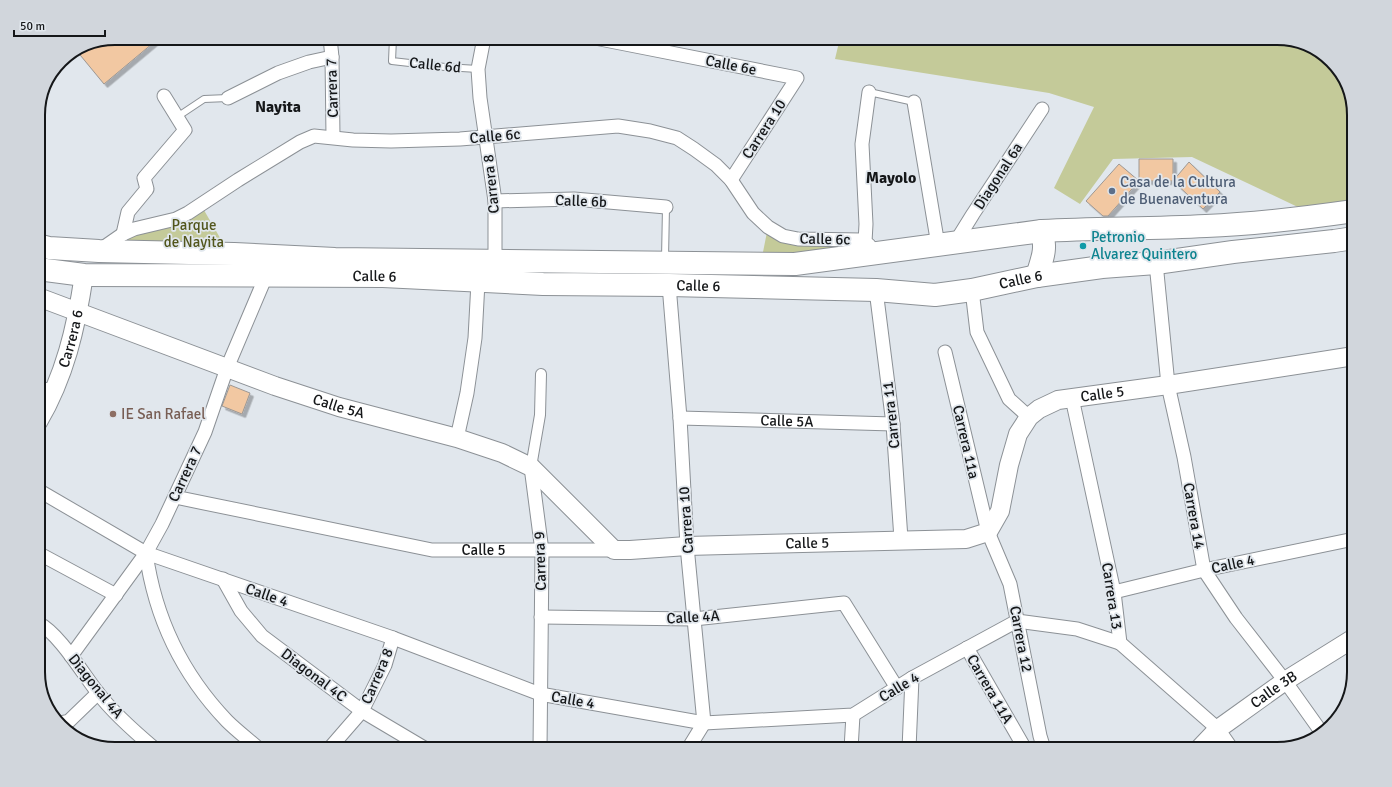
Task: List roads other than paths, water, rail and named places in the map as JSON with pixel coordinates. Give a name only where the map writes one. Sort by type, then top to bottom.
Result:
[{"type":"highway","name":"Calle 6","points":[[45,247],[99,251],[234,254],[335,259],[795,264],[869,248],[947,244],[1042,231],[1206,226],[1310,217],[1347,212]]},
{"type":"highway","points":[[1037,276],[1045,243],[1042,231]]},
{"type":"highway","name":"Calle 6","points":[[45,270],[84,275],[383,276],[478,282],[543,284],[669,285],[876,290],[935,295],[972,290],[1037,276],[1102,267],[1156,263],[1233,252],[1347,239]]},
{"type":"highway","points":[[869,248],[870,272],[876,290]]},
{"type":"main road","name":"Carrera 6","points":[[47,390],[66,360],[79,312],[84,275]]},
{"type":"main road","name":"Calle 5A","points":[[45,300],[275,386],[339,407],[458,438],[502,453],[531,467],[614,550]]},
{"type":"main road","name":"Calle 5","points":[[614,550],[687,546],[966,539],[988,532],[1000,511],[1009,465],[1018,434],[1029,416],[1039,409],[1058,400],[1168,385],[1347,357]]},
{"type":"main road","name":"Calle 3B","points":[[1206,742],[1218,729],[1285,681],[1347,642]]},
{"type":"street","name":"Carrera 7","points":[[331,45],[333,137]]},
{"type":"street","name":"Carrera 8","points":[[483,45],[478,69],[480,98],[494,201],[495,260]]},
{"type":"street","name":"Calle 6e","points":[[630,45],[797,78]]},
{"type":"street","points":[[228,98],[278,73],[309,62],[332,57]]},
{"type":"street","name":"Carrera 10","points":[[731,180],[797,78]]},
{"type":"street","points":[[869,92],[862,144],[866,224],[869,248]]},
{"type":"street","points":[[123,234],[128,212],[147,189],[144,178],[185,130],[164,96]]},
{"type":"street","points":[[914,102],[947,244]]},
{"type":"street","name":"Diagonal 6a","points":[[947,244],[973,214],[1042,109]]},
{"type":"street","name":"Calle 6c","points":[[99,251],[123,234],[134,229],[176,219],[188,213],[300,142],[314,136],[353,140],[391,141],[486,137],[618,126],[650,131],[677,138],[716,165],[731,180],[753,213],[768,227],[782,236],[798,240],[861,240],[869,248]]},
{"type":"street","name":"Calle 6b","points":[[494,201],[574,199],[666,207]]},
{"type":"street","name":"Carrera 14","points":[[1156,263],[1168,385],[1184,457],[1204,570],[1236,618],[1319,728]]},
{"type":"street","name":"Carrera 7","points":[[71,656],[146,553],[162,524],[205,432],[227,368],[266,276]]},
{"type":"street","points":[[458,438],[467,393],[475,338],[478,282]]},
{"type":"street","name":"Carrera 10","points":[[669,285],[680,418],[687,546],[704,723]]},
{"type":"street","name":"Carrera 11","points":[[876,290],[893,424],[901,540]]},
{"type":"street","points":[[972,290],[976,332],[1009,399],[1029,416]]},
{"type":"street","name":"Carrera 11a","points":[[945,352],[988,532]]},
{"type":"street","name":"Carrera 9","points":[[540,742],[542,551],[531,467],[540,415],[541,374]]},
{"type":"street","name":"Carrera 13","points":[[1072,398],[1114,592],[1120,643],[1218,729],[1227,742]]},
{"type":"street","name":"Calle 5A","points":[[680,418],[893,424]]},
{"type":"street","name":"Calle 4","points":[[45,494],[146,553],[393,638],[540,694],[704,723],[853,716],[912,678],[1017,621]]},
{"type":"street","name":"Calle 5","points":[[175,497],[432,550],[614,550]]},
{"type":"street","name":"Carrera 12","points":[[988,532],[1010,584],[1042,742]]},
{"type":"street","name":"Calle 4","points":[[1114,592],[1204,570],[1347,540]]},
{"type":"street","points":[[146,553],[151,582],[164,625],[187,671],[209,702],[228,722],[251,742]]},
{"type":"street","points":[[45,557],[116,596]]},
{"type":"street","name":"Diagonal 4C","points":[[223,579],[240,611],[262,636],[362,711],[414,742]]},
{"type":"street","name":"Calle 4A","points":[[541,617],[694,619],[844,602],[897,688]]},
{"type":"street","points":[[1017,621],[1078,629],[1120,643]]},
{"type":"street","name":"Diagonal 4A","points":[[45,626],[71,656],[98,693],[146,742]]},
{"type":"street","name":"Carrera 8","points":[[336,742],[362,711],[385,665],[393,638]]},
{"type":"street","name":"Carrera 11A","points":[[966,648],[1021,742]]},
{"type":"street","points":[[909,742],[912,678]]},
{"type":"street","points":[[66,722],[69,721],[98,693]]},
{"type":"street","points":[[851,742],[853,716]]},
{"type":"street","points":[[692,742],[704,723]]},
{"type":"lane","name":"Calle 6d","points":[[393,45],[392,60],[445,67],[478,69]]},
{"type":"lane","points":[[869,92],[914,102]]},
{"type":"lane","points":[[177,117],[204,99],[228,98]]},
{"type":"lane","points":[[665,263],[666,207]]},
{"type":"place","name":"Casa de la Cultura de Buenaventura","points":[[1112,191]]},
{"type":"place","name":"Petronio Alvarez Quintero","points":[[1083,246]]},
{"type":"place","name":"IE San Rafael","points":[[113,414]]},
{"type":"district","name":"Nayita","points":[[278,107]]},
{"type":"district","name":"Mayolo","points":[[891,178]]},
{"type":"park label","name":"Parque de Nayita","points":[[194,234]]}]
